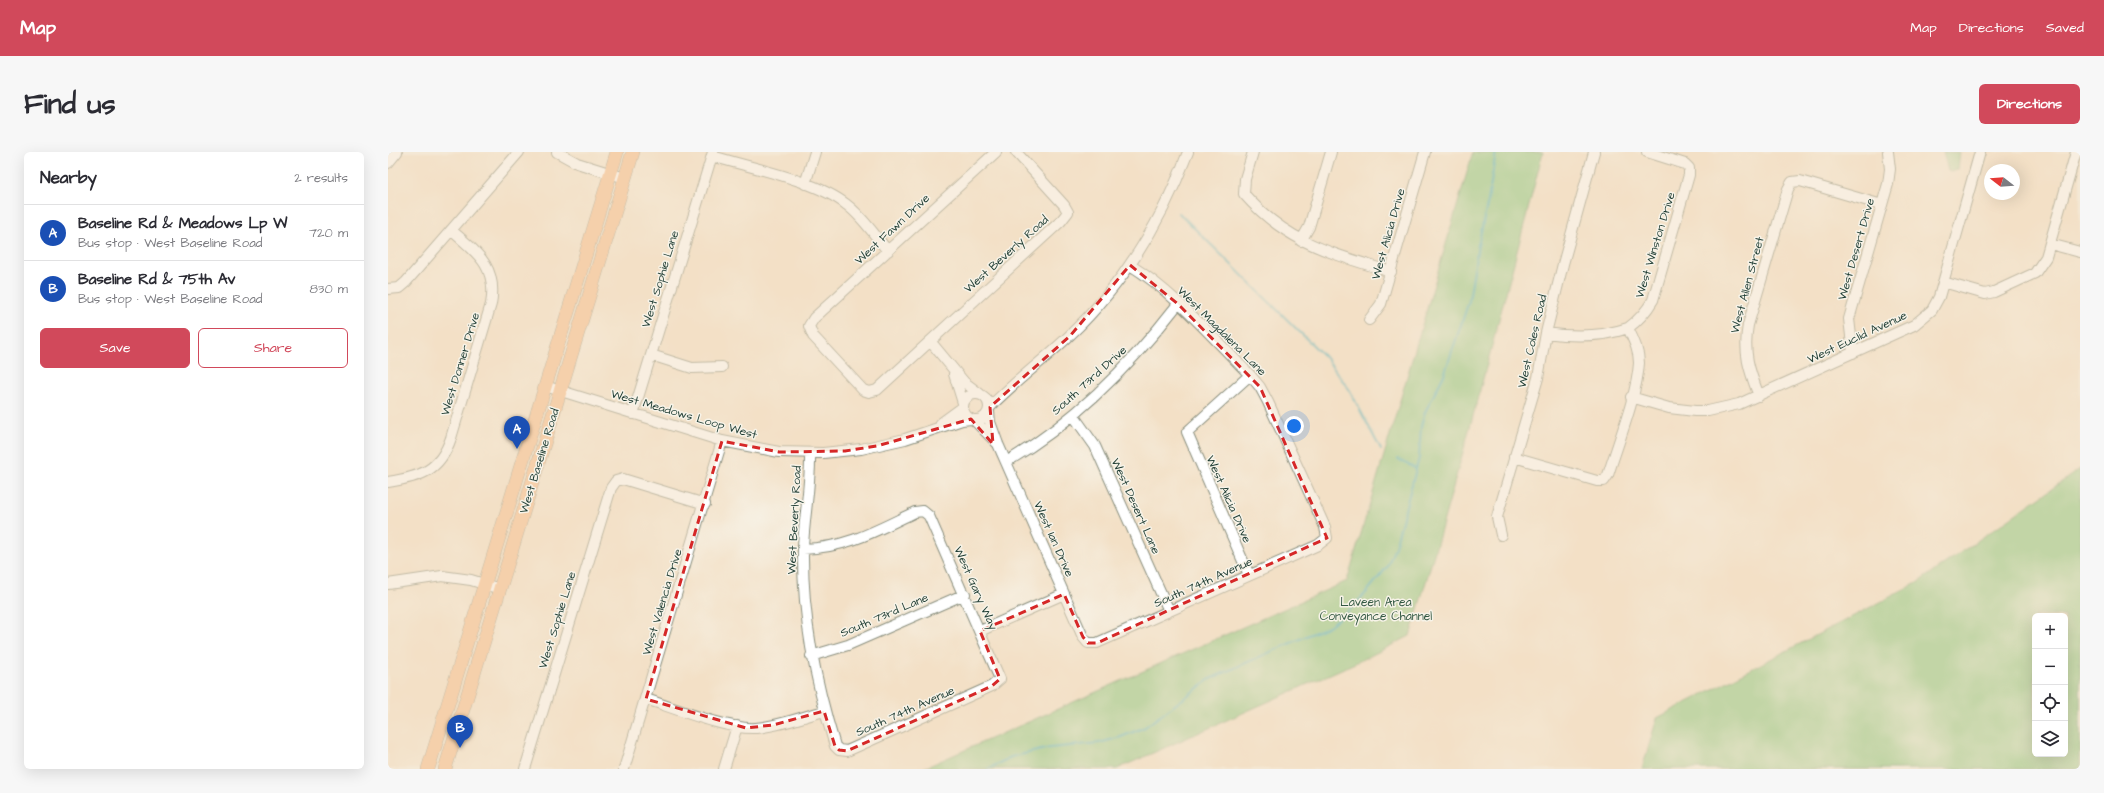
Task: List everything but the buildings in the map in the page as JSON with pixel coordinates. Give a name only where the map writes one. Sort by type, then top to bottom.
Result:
[{"type":"main road","name":"West Baseline Road","points":[[428,769],[617,152]]},
{"type":"main road","name":"West Baseline Road","points":[[445,769],[633,152]]},
{"type":"street","points":[[388,163],[397,152]]},
{"type":"street","points":[[388,289],[399,288],[519,152]]},
{"type":"street","points":[[557,152],[573,161],[625,178]]},
{"type":"street","points":[[805,184],[815,152]]},
{"type":"street","name":"West Fawn Drive","points":[[869,392],[863,390],[813,336],[809,326],[814,318],[996,152]]},
{"type":"street","name":"West Beverly Road","points":[[869,392],[877,390],[1061,221],[1068,212],[1064,204],[1016,152]]},
{"type":"street","points":[[953,370],[965,414],[973,420],[983,418],[989,409],[1019,379],[1070,336],[1106,296],[1130,265],[1159,217],[1188,152]]},
{"type":"street","points":[[1253,152],[1245,179],[1244,194],[1265,216],[1302,241],[1317,249],[1391,272]]},
{"type":"street","points":[[1302,241],[1309,227],[1332,152]]},
{"type":"street","name":"West Alicia Drive","points":[[1369,320],[1381,304],[1425,152]]},
{"type":"street","name":"West Coles Road","points":[[1501,535],[1497,517],[1538,378],[1546,333],[1575,216],[1594,152]]},
{"type":"street","points":[[1647,152],[1658,154]]},
{"type":"street","name":"West Desert Drive","points":[[1854,353],[1849,320],[1882,205],[1890,169],[1888,152]]},
{"type":"street","name":"West Euclid Avenue","points":[[1631,397],[1668,408],[1695,411],[1722,408],[1759,396],[1914,325],[1924,318],[1932,310],[1939,297],[1980,152]]},
{"type":"street","points":[[1943,282],[1977,292],[1994,292],[2035,273],[2044,261],[2050,244],[2076,152]]},
{"type":"street","points":[[712,154],[824,190],[848,206],[888,251]]},
{"type":"street","name":"West Sophie Lane","points":[[633,414],[712,154]]},
{"type":"street","name":"West Winston Drive","points":[[1628,328],[1643,316],[1653,300],[1689,175],[1689,168],[1685,164],[1658,154]]},
{"type":"street","name":"West Allen Street","points":[[1759,396],[1746,359],[1745,340],[1748,325],[1788,189],[1792,182],[1800,181],[1882,205]]},
{"type":"street","name":"West Donner Drive","points":[[388,482],[408,479],[425,473],[433,467],[444,454],[451,438],[491,304],[493,282],[488,268],[476,253],[451,230]]},
{"type":"street","points":[[2050,244],[2080,252]]},
{"type":"street","name":"West Magdalena Lane","points":[[1130,265],[1153,282],[1178,304],[1250,375],[1260,387],[1279,424],[1325,527],[1327,538]]},
{"type":"street","name":"South 73rd Drive","points":[[1006,462],[1073,415],[1117,375],[1147,344],[1178,304]]},
{"type":"street","points":[[1514,457],[1597,481],[1604,481],[1608,475],[1631,397],[1639,362],[1637,347],[1628,328],[1615,332],[1576,336],[1546,333]]},
{"type":"street","points":[[930,341],[953,370],[970,388],[988,400],[989,409]]},
{"type":"street","points":[[651,355],[692,368],[722,367]]},
{"type":"street","name":"West Alicia Drive","points":[[1249,575],[1187,432],[1250,375]]},
{"type":"street","points":[[963,405],[972,394],[981,395],[996,392],[1019,379]]},
{"type":"street","name":"West Meadows Loop West","points":[[545,386],[722,441],[779,452],[810,453],[845,451],[877,446],[935,428],[973,420]]},
{"type":"street","name":"West Meadows Loop West","points":[[935,428],[963,405]]},
{"type":"street","name":"West Ian Drive","points":[[989,409],[990,422],[998,444],[1083,638],[1088,644]]},
{"type":"street","name":"West Desert Lane","points":[[1073,415],[1095,446],[1169,611]]},
{"type":"street","name":"West Ian Drive","points":[[973,420],[998,444]]},
{"type":"street","name":"West Valencia Drive","points":[[624,769],[705,504],[722,441]]},
{"type":"street","name":"West Beverly Road","points":[[810,453],[803,549],[805,606],[811,656],[834,746],[839,750]]},
{"type":"street","name":"West Sophie Lane","points":[[525,769],[611,488],[616,481],[623,480],[705,504]]},
{"type":"street","name":"West Gary Way","points":[[803,549],[833,547],[846,543],[915,512],[923,511],[930,516],[965,594],[1000,679]]},
{"type":"street","name":"South 74th Avenue","points":[[1088,644],[1097,643],[1318,545],[1327,538]]},
{"type":"street","points":[[388,584],[442,576],[471,580],[500,589]]},
{"type":"street","name":"South 73rd Lane","points":[[811,656],[848,645],[965,594]]},
{"type":"street","points":[[980,631],[1064,594]]},
{"type":"street","name":"South 74th Avenue","points":[[839,750],[847,751],[992,686],[1000,679]]},
{"type":"street","points":[[646,699],[737,726],[760,728],[824,711]]},
{"type":"street","points":[[724,769],[737,726]]},
{"type":"highlighted area","points":[[1130,265],[1178,304],[1260,387],[1327,538],[1097,643],[1088,643],[1083,637],[1064,594],[980,631],[1000,679],[992,686],[847,751],[839,750],[835,746],[824,711],[773,725],[746,728],[646,699],[722,441],[779,452],[845,451],[877,446],[971,419],[993,444],[990,407],[1070,336]]},
{"type":"green space","name":"Laveen Area Conveyance Channel","points":[[1473,152],[1543,152],[1479,395],[1410,636],[1364,659],[1117,769],[922,769],[1347,581]]},
{"type":"green space","points":[[1943,152],[1960,152],[1958,169],[1951,172],[1948,171]]},
{"type":"green space","points":[[2080,469],[2080,769],[1642,769],[1657,718],[1917,583]]},
{"type":"waterway","points":[[988,769],[1011,757],[1050,748],[1099,743],[1121,737],[1145,727],[1210,679],[1329,626],[1347,612],[1366,593],[1387,567],[1395,547],[1419,458],[1421,426],[1425,412],[1444,375],[1469,301],[1496,152]]},
{"type":"waterway","points":[[1179,213],[1325,357],[1349,389],[1381,450]]},
{"type":"waterway","points":[[1398,459],[1416,469]]},
{"type":"place","name":"Baseline Rd & Meadows Lp W","points":[[517,449]]},
{"type":"place","name":"Baseline Rd & 75th Av","points":[[460,748]]}]
